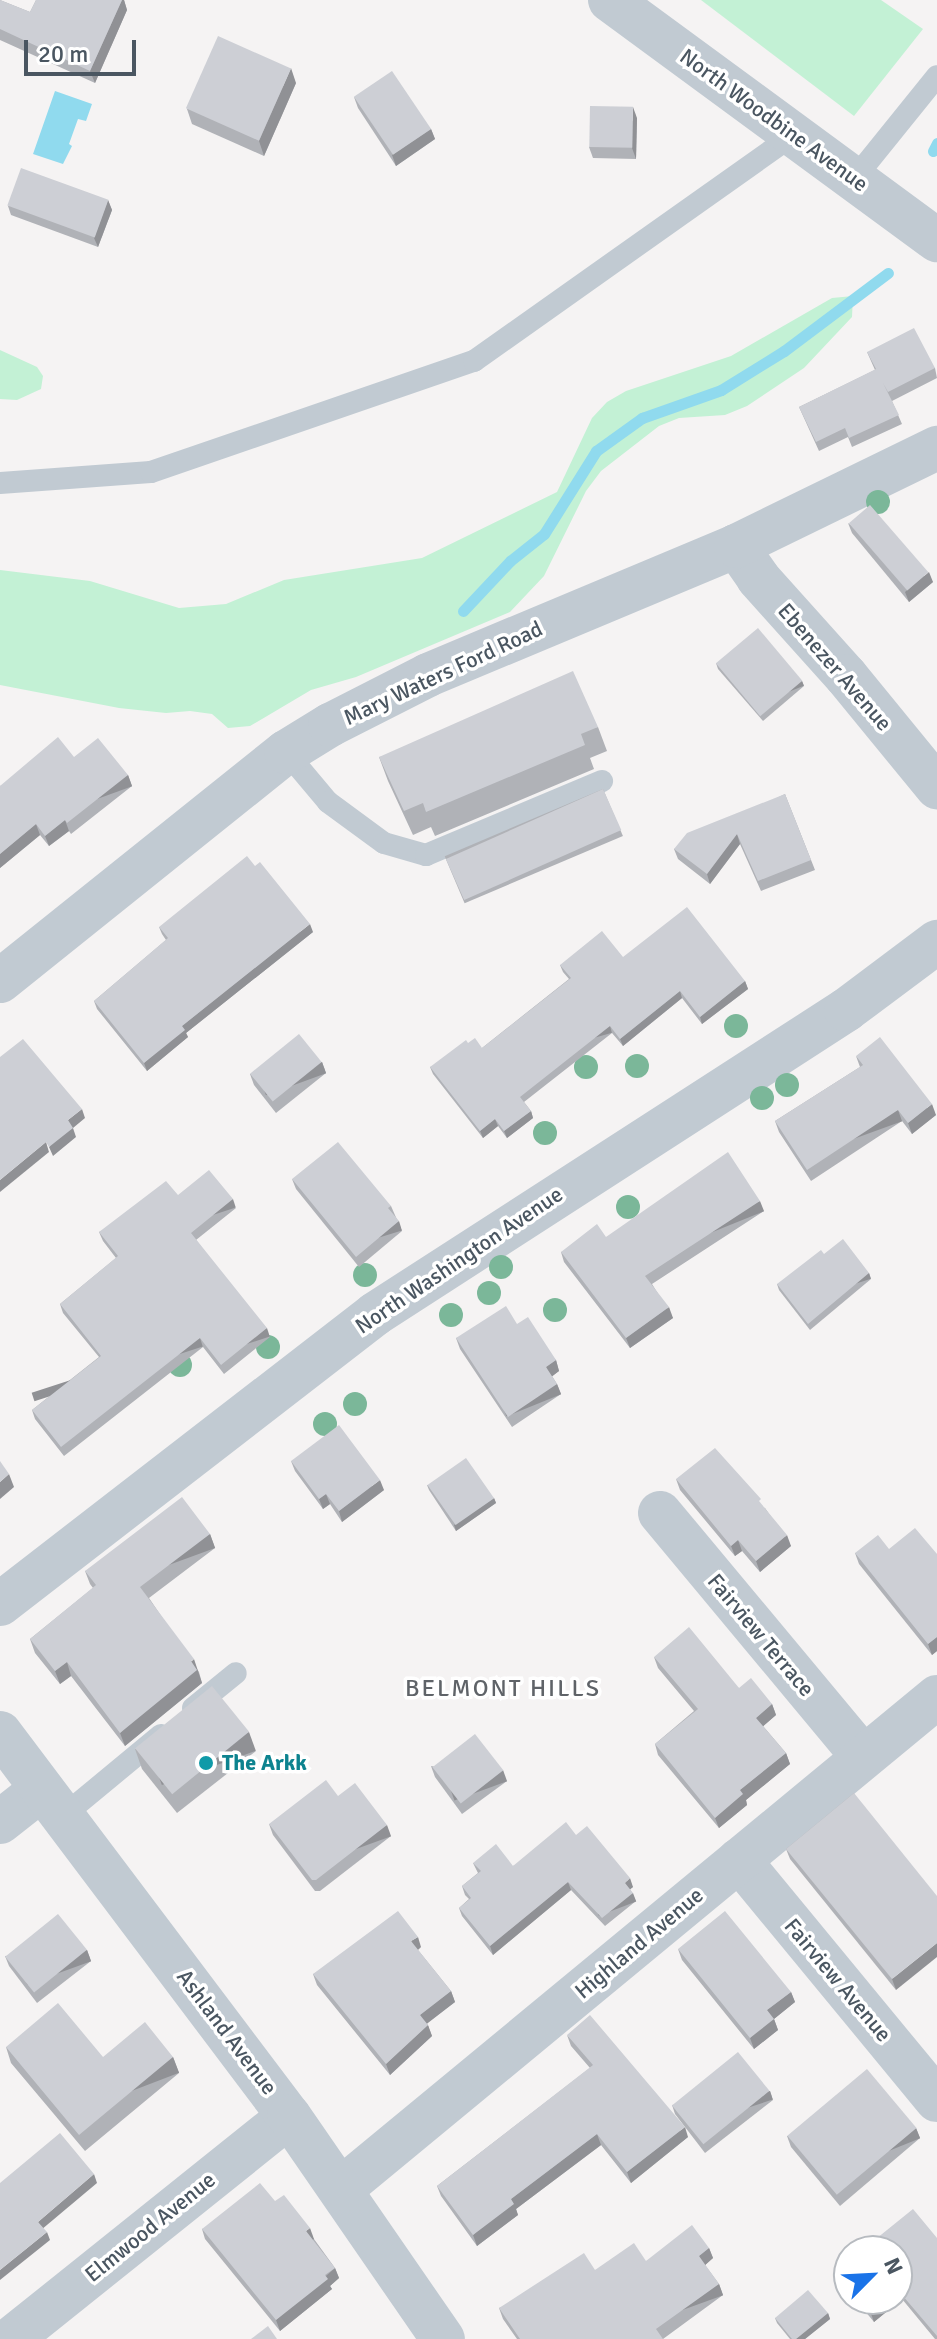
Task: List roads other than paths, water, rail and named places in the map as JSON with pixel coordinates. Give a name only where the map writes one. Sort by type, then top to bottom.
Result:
[{"type":"street","name":"North Woodbine Avenue","points":[[610,0],[796,133],[937,240]]},
{"type":"street","name":"Mary Waters Ford Road","points":[[0,981],[286,752],[428,675],[736,546],[937,448]]},
{"type":"street","name":"Ebenezer Avenue","points":[[736,546],[758,578],[846,676],[937,787]]},
{"type":"street","name":"North Washington Avenue","points":[[0,1604],[375,1314],[846,1010],[937,942]]},
{"type":"street","name":"Fairview Terrace","points":[[660,1513],[863,1757]]},
{"type":"street","name":"Highland Avenue","points":[[341,2189],[937,1697]]},
{"type":"street","name":"Ashland Avenue","points":[[0,1733],[289,2116],[443,2339]]},
{"type":"street","points":[[0,1822],[53,1803]]},
{"type":"street","name":"Fairview Avenue","points":[[739,1860],[937,2100]]},
{"type":"street","name":"Elmwood Avenue","points":[[11,2339],[289,2116]]},
{"type":"lane","points":[[854,179],[937,76]]},
{"type":"lane","points":[[0,483],[151,472],[474,361],[796,133]]},
{"type":"lane","points":[[286,752],[328,802],[384,843],[426,855],[602,781]]},
{"type":"lane","points":[[53,1803],[236,1673]]},
{"type":"water","points":[[55,91],[92,104],[86,121],[78,119],[69,144],[72,146],[63,164],[33,154]]},
{"type":"waterway","points":[[933,151],[937,143]]},
{"type":"waterway","points":[[463,611],[510,561],[544,534],[596,451],[642,418],[721,390],[784,351],[888,273]]},
{"type":"place","name":"The Arkk","points":[[206,1763]]},
{"type":"district","name":"BELMONT HILLS","points":[[503,1689]]}]
